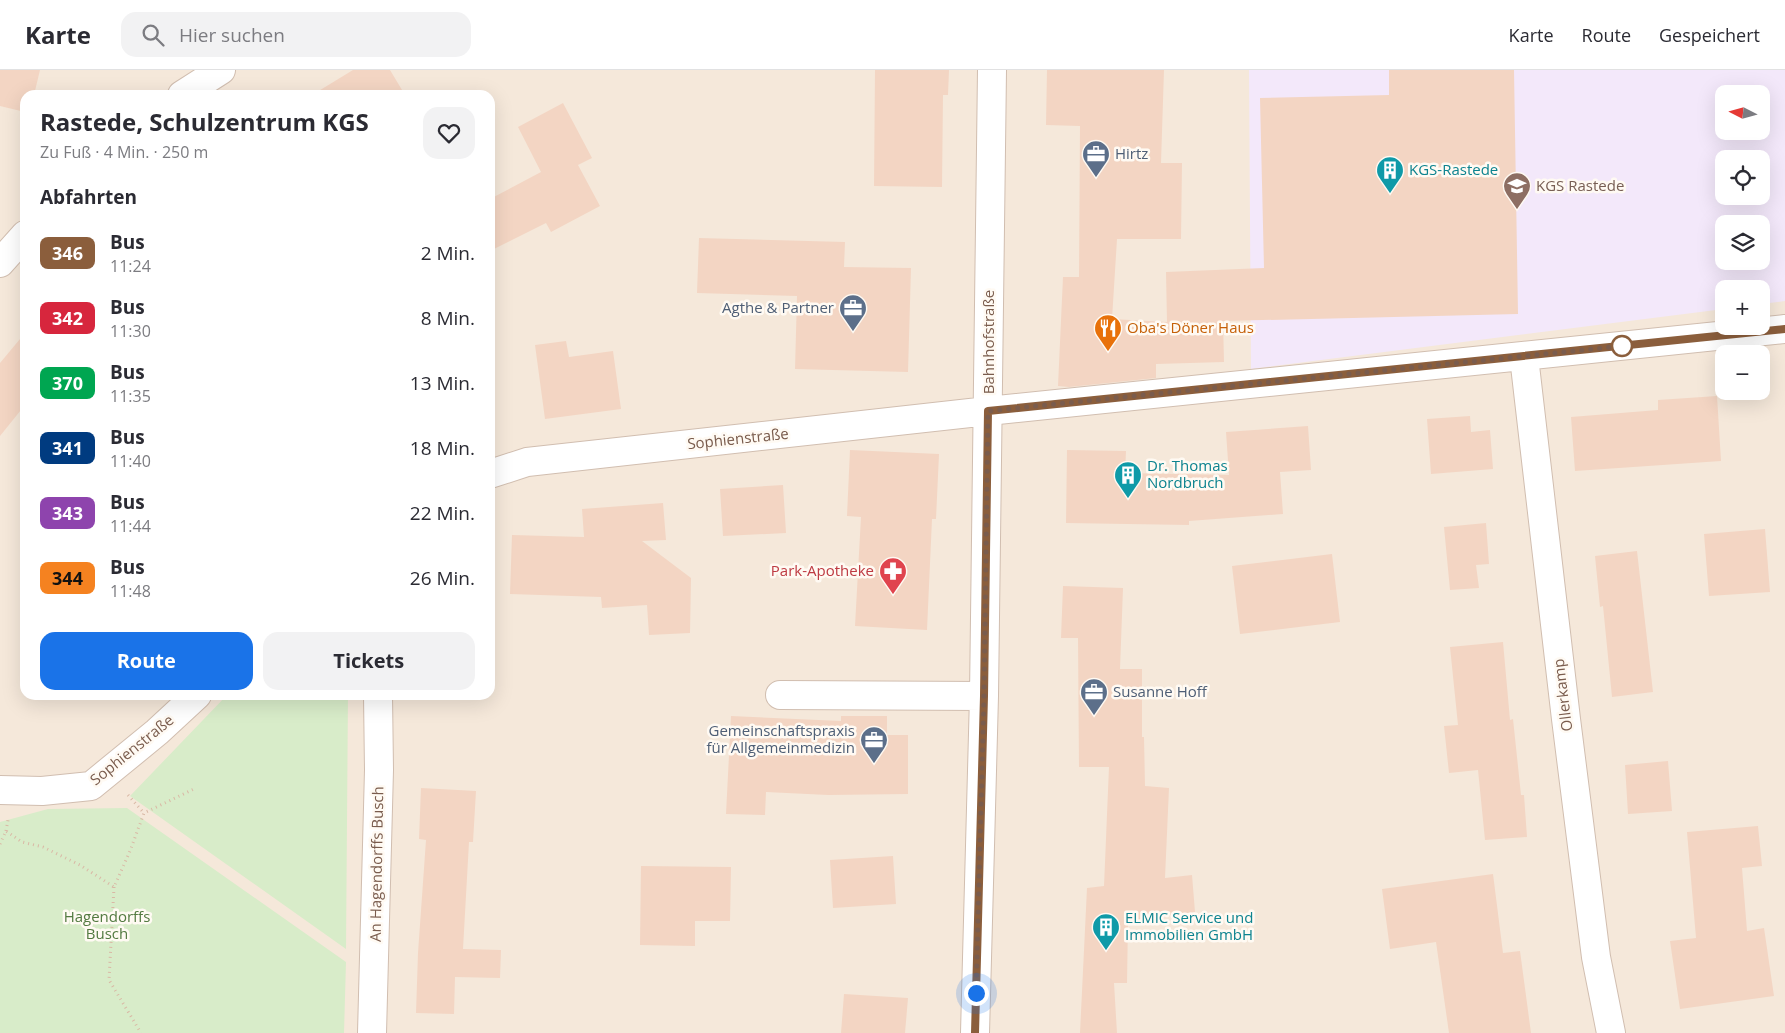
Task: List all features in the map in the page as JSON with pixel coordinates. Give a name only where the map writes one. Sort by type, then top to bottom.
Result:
[{"type":"street","points":[[190,90],[221,70]]},
{"type":"street","name":"Bahnhofstraße","points":[[975,1033],[984,696],[992,70]]},
{"type":"street","points":[[0,263],[20,241]]},
{"type":"street","name":"Sophienstraße","points":[[495,472],[527,462],[988,411],[1785,329]]},
{"type":"street","name":"Ollerkamp","points":[[1524,357],[1594,948],[1611,1033]]},
{"type":"street","points":[[780,695],[984,696]]},
{"type":"street","name":"Sophienstraße","points":[[0,790],[42,791],[91,786],[157,732],[192,700]]},
{"type":"street","name":"An Hagendorffs Busch","points":[[372,1033],[379,770],[378,700]]},
{"type":"path","points":[[141,1033],[109,980],[114,886],[144,813],[196,788]]},
{"type":"path","points":[[0,844],[6,832],[22,842],[51,850],[114,886]]},
{"type":"shaded area","points":[[0,70],[1785,70],[1785,1033],[0,1033]]},
{"type":"shaded area","name":"KGS Rastede","points":[[1249,70],[1785,70],[1785,301],[1770,303],[1770,280],[1715,280],[1715,310],[1251,369]]},
{"type":"green space","points":[[222,700],[348,700],[346,949],[130,796]]},
{"type":"green space","name":"Hagendorffs Busch","points":[[127,808],[346,962],[344,1033],[0,1033],[0,822],[48,809]]},
{"type":"building","points":[[0,70],[40,70],[35,90],[20,90],[20,111],[0,106]]},
{"type":"building","points":[[353,70],[390,70],[402,90],[320,90]]},
{"type":"building","points":[[875,70],[949,70],[948,95],[943,95],[942,187],[874,186]]},
{"type":"building","name":"KGS-Rastede","points":[[1047,70],[1164,70],[1161,163],[1182,163],[1181,239],[1117,239],[1112,319],[1167,322],[1166,272],[1264,268],[1260,98],[1389,95],[1389,70],[1514,70],[1518,314],[1223,321],[1224,362],[1156,364],[1156,378],[1069,387],[1058,386],[1063,277],[1079,277],[1080,126],[1046,125]]},
{"type":"building","points":[[563,103],[592,158],[578,165],[600,206],[551,232],[546,223],[495,248],[495,196],[541,172],[518,127]]},
{"type":"building","name":"Agthe & Partner","points":[[699,238],[845,242],[844,267],[911,268],[908,372],[795,369],[797,296],[697,293]]},
{"type":"building","points":[[20,339],[20,411],[0,436],[0,363]]},
{"type":"building","points":[[566,341],[569,357],[613,351],[621,409],[545,419],[535,345]]},
{"type":"building","points":[[1715,396],[1715,400],[1717,400],[1721,461],[1575,471],[1571,417],[1658,410],[1658,400]]},
{"type":"building","points":[[1470,416],[1471,432],[1490,430],[1493,469],[1431,474],[1427,419]]},
{"type":"building","points":[[1308,426],[1311,470],[1280,472],[1283,514],[1189,521],[1189,525],[1066,523],[1067,450],[1126,451],[1125,473],[1229,475],[1226,432]]},
{"type":"building","points":[[850,450],[939,454],[936,519],[932,519],[927,630],[855,626],[861,517],[847,516]]},
{"type":"building","points":[[783,485],[786,533],[723,536],[720,489]]},
{"type":"building","points":[[663,503],[666,540],[642,541],[691,578],[690,633],[649,635],[647,605],[602,608],[601,597],[510,594],[512,535],[584,537],[582,509]]},
{"type":"building","points":[[1486,523],[1489,564],[1476,565],[1479,588],[1450,590],[1444,527]]},
{"type":"building","points":[[1765,529],[1770,592],[1709,596],[1704,534]]},
{"type":"building","points":[[1637,551],[1653,692],[1612,697],[1603,606],[1600,607],[1595,556]]},
{"type":"building","points":[[1332,554],[1340,622],[1240,634],[1232,566]]},
{"type":"building","points":[[1063,586],[1123,588],[1120,669],[1142,669],[1142,737],[1144,737],[1145,786],[1169,788],[1165,878],[1192,875],[1195,912],[1128,921],[1127,983],[1114,983],[1117,1033],[1080,1033],[1087,888],[1104,886],[1109,767],[1079,767],[1078,638],[1061,638]]},
{"type":"building","points":[[1503,642],[1510,720],[1513,719],[1521,795],[1524,795],[1527,837],[1485,840],[1478,770],[1449,773],[1444,726],[1458,725],[1450,647]]},
{"type":"building","points":[[731,716],[841,721],[841,716],[887,716],[887,735],[908,735],[908,794],[828,795],[766,792],[765,815],[726,814]]},
{"type":"building","points":[[1668,761],[1672,811],[1628,814],[1625,765]]},
{"type":"building","points":[[421,788],[476,791],[473,842],[469,842],[463,949],[501,950],[500,978],[455,977],[454,1014],[416,1013],[426,840],[419,839]]},
{"type":"building","points":[[1758,826],[1762,866],[1742,868],[1747,931],[1764,928],[1774,996],[1680,1009],[1670,941],[1696,938],[1687,832]]},
{"type":"building","points":[[893,856],[896,904],[833,908],[830,860]]},
{"type":"building","points":[[641,866],[731,867],[730,921],[695,921],[695,946],[640,945]]},
{"type":"building","points":[[1493,874],[1503,953],[1520,951],[1531,1033],[1449,1033],[1436,942],[1390,949],[1382,889]]},
{"type":"building","points":[[844,994],[908,998],[905,1033],[841,1033]]},
{"type":"bus line","name":"346","points":[[975,1033],[984,696],[988,411],[1785,329]]},
{"type":"place","name":"Hirtz","points":[[1096,178]]},
{"type":"place","name":"KGS-Rastede","points":[[1390,194]]},
{"type":"place","name":"KGS Rastede","points":[[1517,210]]},
{"type":"place","name":"Agthe & Partner","points":[[853,332]]},
{"type":"place","name":"Oba's Döner Haus","points":[[1108,352]]},
{"type":"place","name":"Dr. Thomas Nordbruch","points":[[1128,499]]},
{"type":"place","name":"Park-Apotheke","points":[[893,595]]},
{"type":"place","name":"Susanne Hoff","points":[[1094,716]]},
{"type":"place","name":"Gemeinschaftspraxis für Allgemeinmedizin","points":[[874,764]]},
{"type":"place","name":"ELMIC Service und Immobilien GmbH","points":[[1106,951]]},
{"type":"route","points":[[976,993],[984,696],[988,411],[1622,346]]}]
